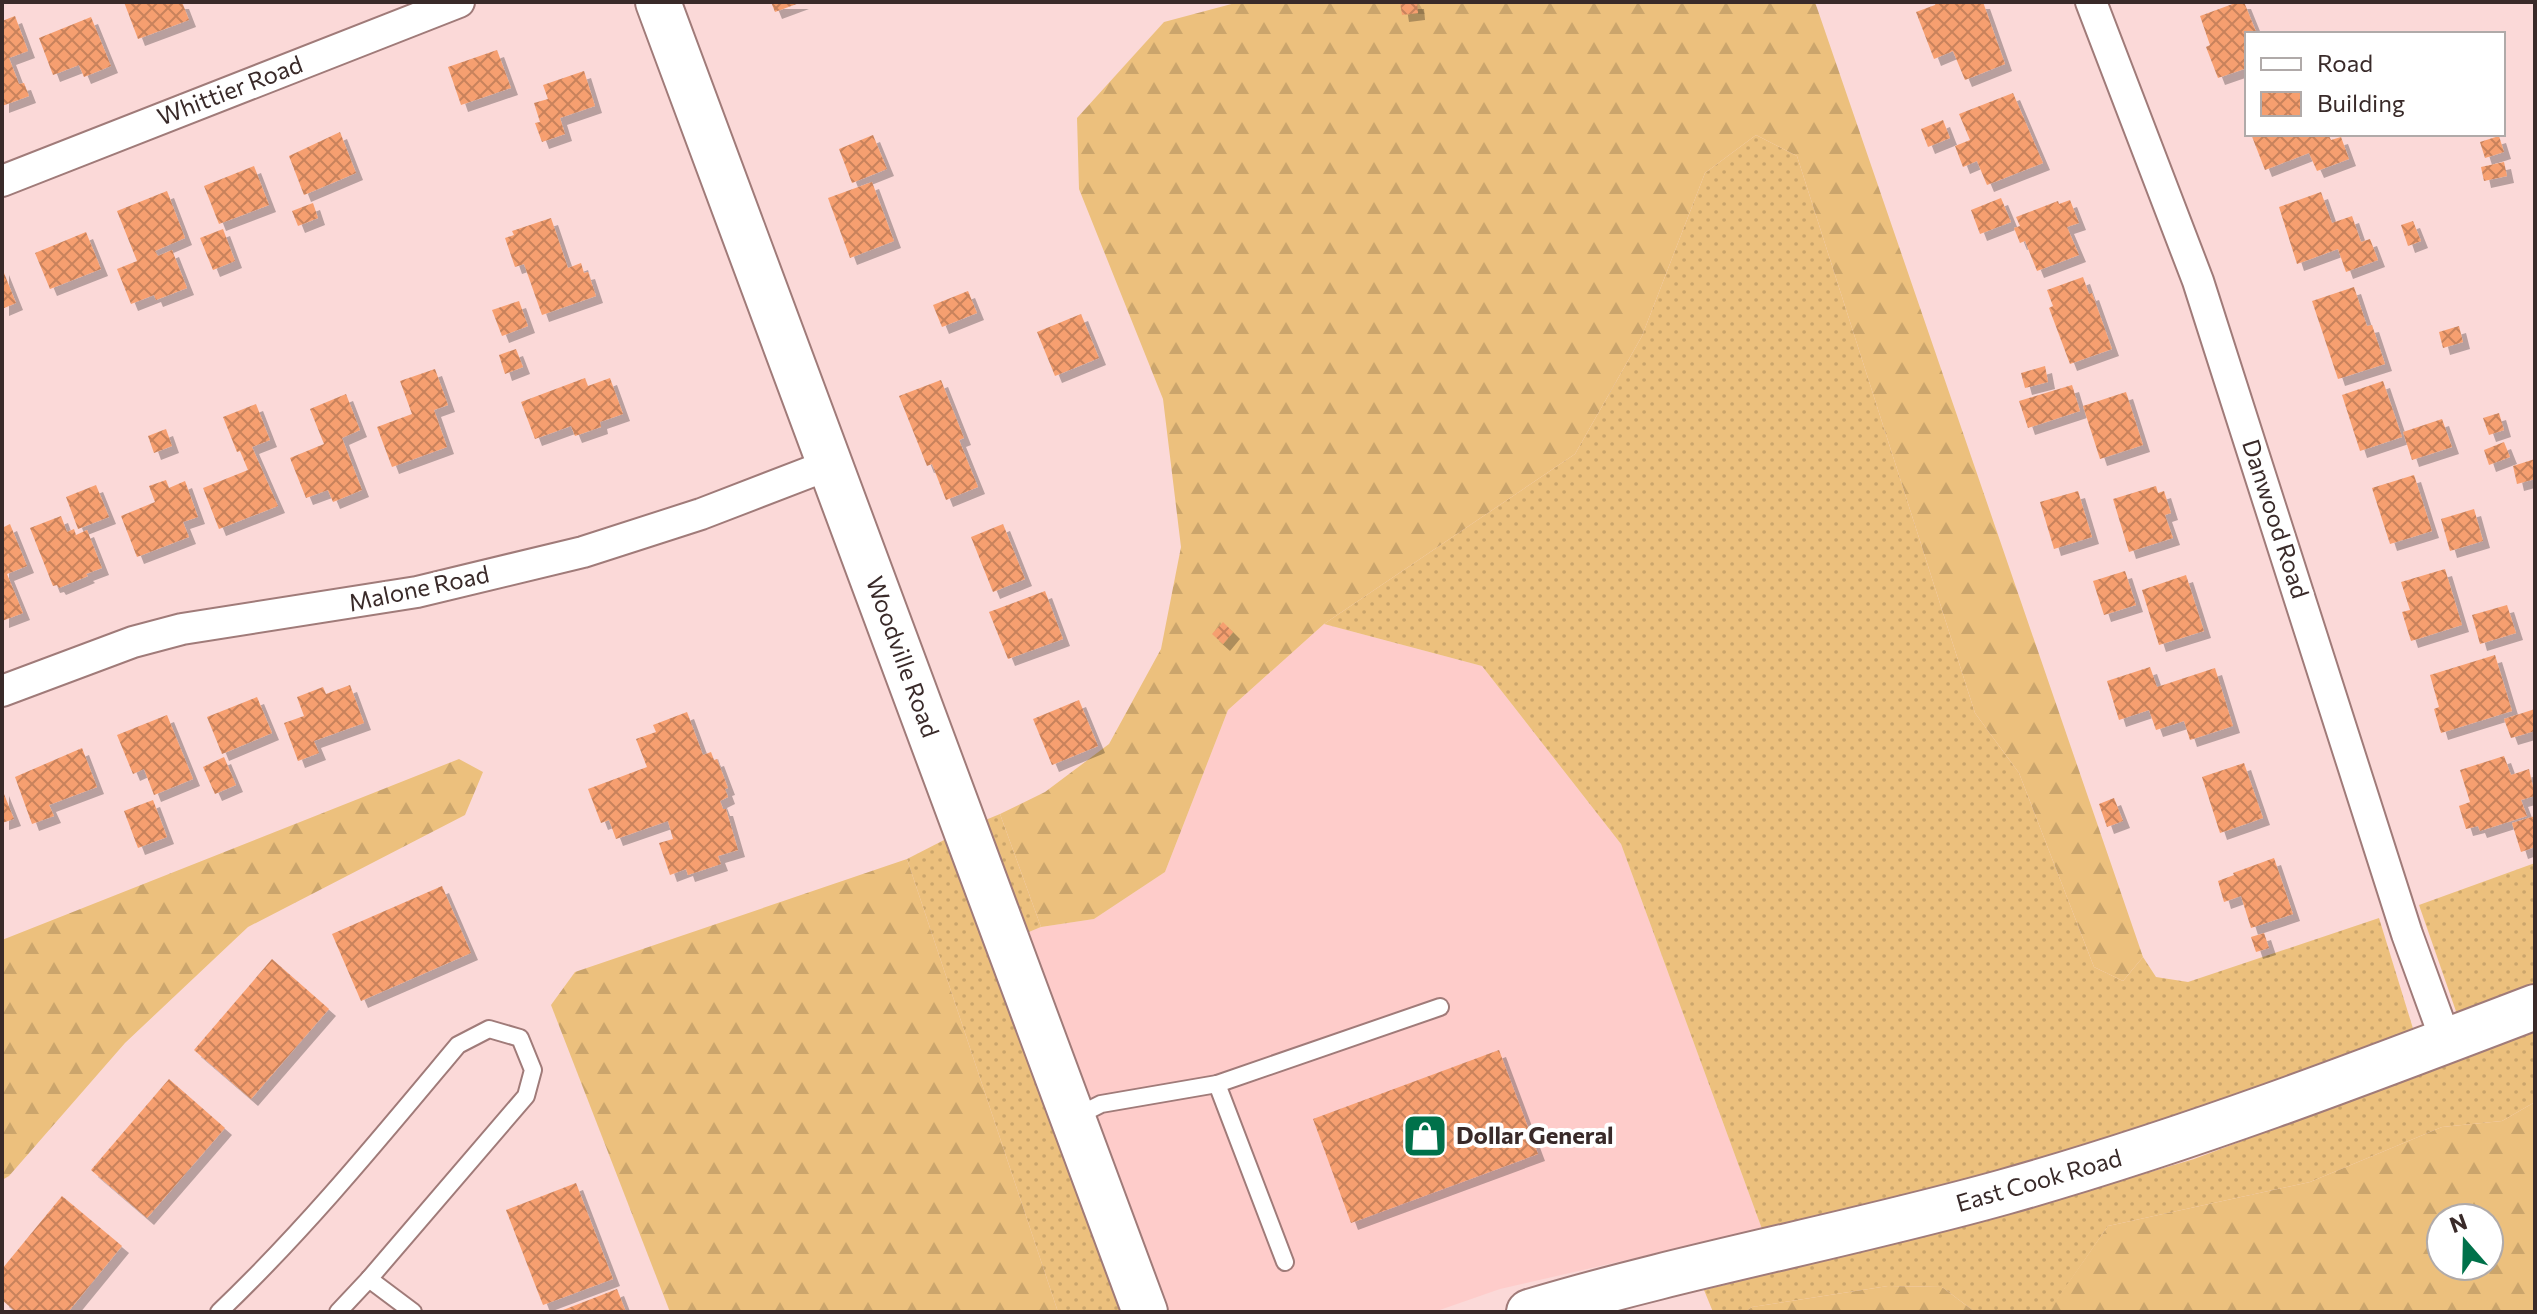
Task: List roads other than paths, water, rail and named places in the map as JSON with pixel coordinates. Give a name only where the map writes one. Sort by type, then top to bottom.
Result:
[{"type":"street","name":"Whittier Road","points":[[2,181],[459,2]]},
{"type":"street","name":"Woodville Road","points":[[658,2],[1145,1312]]},
{"type":"street","name":"Danwood Road","points":[[2091,2],[2198,281],[2407,934],[2446,1041]]},
{"type":"street","name":"Malone Road","points":[[2,691],[120,646],[182,629],[417,592],[583,552],[701,514],[831,464]]},
{"type":"street","name":"East Cook Road","points":[[1529,1312],[1628,1284],[1874,1227],[2089,1167],[2231,1121],[2535,1007]]},
{"type":"lane","points":[[1073,1117],[1101,1104],[1217,1084],[1440,1007]]},
{"type":"lane","points":[[219,1312],[303,1228],[458,1045],[489,1029],[520,1038],[533,1070],[526,1096],[338,1312]]},
{"type":"lane","points":[[1217,1084],[1285,1262]]},
{"type":"lane","points":[[369,1279],[413,1312]]},
{"type":"place","name":"Dollar General","points":[[1425,1136]]}]
